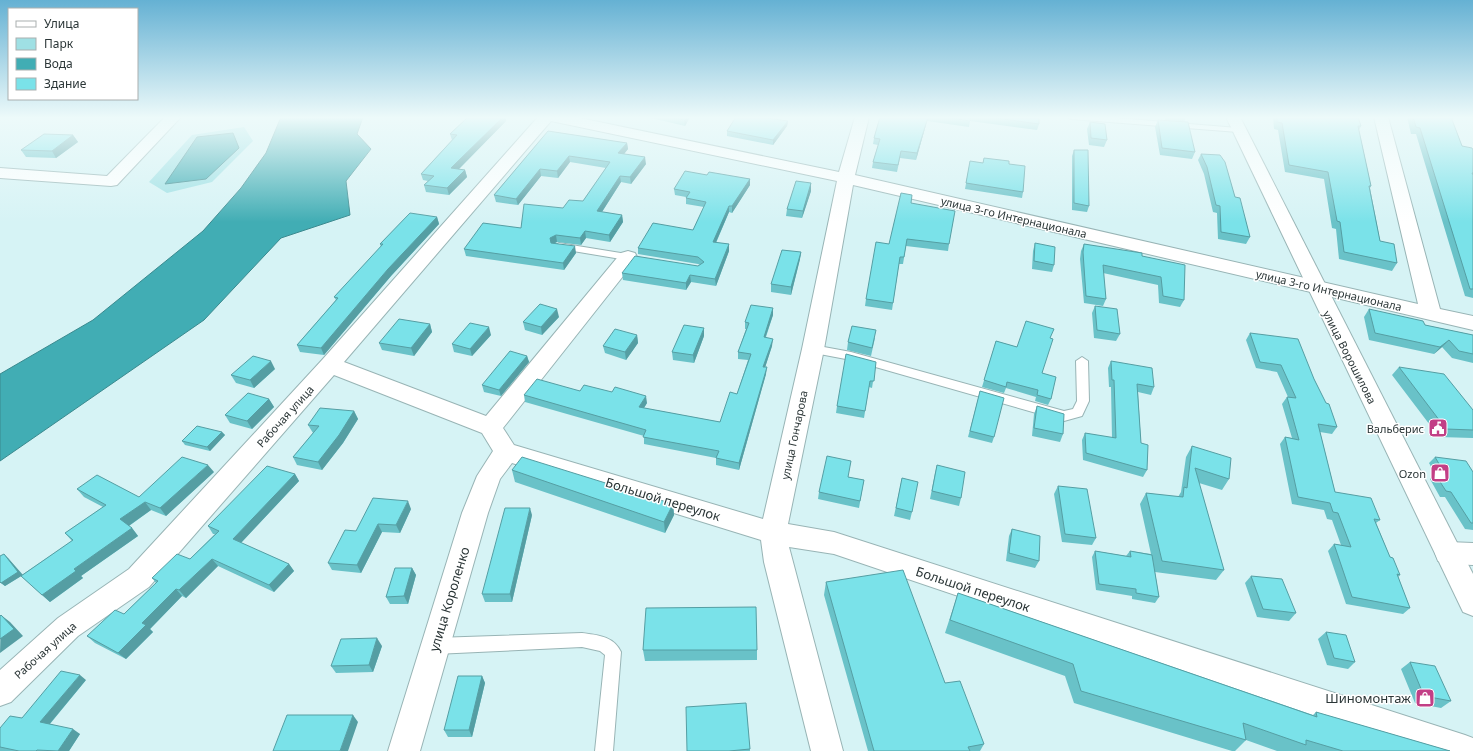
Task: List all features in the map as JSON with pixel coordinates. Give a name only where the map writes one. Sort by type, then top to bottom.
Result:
[{"type":"street","points":[[0,172],[111,181],[140,152]]},
{"type":"street","name":"Рабочая улица","points":[[0,691],[68,627],[139,578],[330,366],[516,152]]},
{"type":"street","name":"улица 3-го Интернационала","points":[[721,152],[846,178],[1473,323]]},
{"type":"street","name":"улица Гончарова","points":[[827,751],[778,562],[773,533],[813,348],[846,178],[853,152]]},
{"type":"street","name":"улица Ворошилова","points":[[1250,152],[1315,286],[1461,554],[1473,603]]},
{"type":"street","points":[[1390,152],[1432,314]]},
{"type":"street","points":[[490,427],[636,259]]},
{"type":"street","points":[[330,366],[490,427],[506,452]]},
{"type":"street","name":"Большой переулок","points":[[506,452],[773,533],[834,543],[1465,751]]},
{"type":"street","name":"улица Короленко","points":[[404,751],[475,513],[489,476],[506,452]]},
{"type":"lane","points":[[557,246],[636,259]]},
{"type":"lane","points":[[813,348],[852,356],[1064,416],[1078,413],[1083,401],[1082,361]]},
{"type":"lane","points":[[435,646],[582,640],[604,644],[613,652],[604,751]]},
{"type":"green space","points":[[176,152],[242,152],[212,182],[167,193],[149,182]]},
{"type":"water","points":[[187,152],[235,152],[206,179],[165,184]]},
{"type":"water","points":[[369,152],[346,181],[350,215],[281,238],[204,320],[0,461],[0,374],[93,320],[203,231],[241,188],[266,153]]},
{"type":"building","points":[[441,152],[467,152],[451,168],[465,170],[447,188],[424,185],[434,176],[421,174]]},
{"type":"building","points":[[530,152],[619,152],[618,153],[645,157],[630,177],[620,176],[597,211],[622,215],[609,235],[585,231],[580,238],[556,235],[550,238],[551,243],[575,246],[563,263],[464,249],[483,223],[521,228],[524,204],[563,208],[569,200],[583,201],[610,162],[569,156],[557,171],[540,169],[516,199],[494,195]]},
{"type":"building","points":[[876,152],[901,152],[898,165],[873,162]]},
{"type":"building","points":[[1074,152],[1088,152],[1089,206],[1074,203]]},
{"type":"building","points":[[1287,152],[1364,152],[1380,241],[1394,244],[1397,263],[1344,252],[1340,222],[1337,221],[1328,172],[1289,165]]},
{"type":"building","points":[[1427,152],[1473,152],[1473,289],[1470,289]]},
{"type":"building","points":[[1201,154],[1220,155],[1225,162],[1235,197],[1240,198],[1250,237],[1221,232],[1220,206],[1216,205],[1207,167]]},
{"type":"building","points":[[984,158],[1009,161],[1009,164],[1025,166],[1023,192],[966,183],[970,161],[983,163]]},
{"type":"building","points":[[685,171],[707,175],[709,172],[750,179],[732,206],[729,206],[713,242],[729,244],[715,279],[690,275],[686,283],[622,273],[635,256],[698,266],[704,262],[698,257],[638,248],[653,223],[693,230],[706,202],[686,198],[690,192],[674,189]]},
{"type":"building","points":[[796,181],[811,183],[803,211],[787,209]]},
{"type":"building","points":[[901,193],[912,195],[911,203],[955,211],[949,244],[907,239],[904,257],[900,257],[893,303],[866,299],[876,242],[889,244]]},
{"type":"building","points":[[410,213],[437,217],[388,269],[321,348],[297,345],[338,298],[334,297],[383,244],[380,244]]},
{"type":"building","points":[[1035,243],[1055,247],[1054,265],[1034,261]]},
{"type":"building","points":[[1084,244],[1142,253],[1142,256],[1185,265],[1184,300],[1163,296],[1161,277],[1103,265],[1106,299],[1086,296],[1083,252]]},
{"type":"building","points":[[782,250],[801,252],[791,287],[771,284]]},
{"type":"building","points":[[540,304],[557,309],[541,327],[523,322]]},
{"type":"building","points":[[751,305],[773,308],[764,337],[773,339],[763,367],[767,367],[739,463],[716,458],[719,451],[643,437],[646,430],[524,395],[537,379],[580,391],[584,385],[612,392],[615,387],[646,396],[639,407],[720,422],[730,392],[737,394],[751,354],[738,352],[749,323],[745,322]]},
{"type":"building","points":[[1095,306],[1117,309],[1120,334],[1097,330]]},
{"type":"building","points":[[1369,309],[1423,321],[1425,325],[1473,335],[1473,354],[1459,351],[1449,340],[1440,347],[1375,333]]},
{"type":"building","points":[[399,319],[430,324],[411,348],[379,343]]},
{"type":"building","points":[[1026,321],[1054,329],[1050,338],[1053,339],[1042,373],[1056,377],[1051,399],[1037,395],[1038,390],[1007,382],[1006,387],[984,380],[996,341],[1017,347]]},
{"type":"building","points":[[470,323],[489,327],[470,349],[452,344]]},
{"type":"building","points":[[684,325],[704,328],[693,355],[672,352]]},
{"type":"building","points":[[852,326],[876,330],[872,348],[848,342]]},
{"type":"building","points":[[615,329],[637,335],[625,352],[603,346]]},
{"type":"building","points":[[1250,333],[1298,339],[1314,379],[1326,403],[1329,404],[1337,427],[1318,424],[1335,492],[1371,498],[1380,520],[1374,519],[1390,557],[1393,558],[1400,575],[1397,574],[1410,608],[1352,597],[1334,544],[1351,547],[1338,513],[1333,512],[1330,503],[1298,497],[1285,437],[1299,440],[1287,397],[1296,398],[1281,365],[1260,362]]},
{"type":"building","points":[[510,351],[527,356],[499,390],[482,385]]},
{"type":"building","points":[[846,354],[876,362],[874,381],[870,381],[865,411],[837,406]]},
{"type":"building","points":[[253,356],[271,361],[250,380],[231,375]]},
{"type":"building","points":[[1111,361],[1152,368],[1154,387],[1137,384],[1141,443],[1148,445],[1147,470],[1086,453],[1085,433],[1116,438],[1114,380],[1112,380]]},
{"type":"building","points":[[1399,367],[1444,374],[1473,410],[1473,430],[1446,429]]},
{"type":"building","points":[[980,391],[1004,398],[994,437],[970,431]]},
{"type":"building","points":[[248,393],[269,399],[247,421],[225,415]]},
{"type":"building","points":[[1037,406],[1064,414],[1063,434],[1034,428]]},
{"type":"building","points":[[320,408],[354,411],[339,435],[318,462],[293,457],[319,426],[308,425]]},
{"type":"building","points":[[197,426],[222,432],[207,447],[182,441]]},
{"type":"building","points":[[1192,446],[1231,458],[1229,479],[1195,468],[1224,570],[1162,561],[1146,493],[1183,497],[1184,487],[1187,488]]},
{"type":"building","points":[[827,456],[851,461],[848,477],[864,480],[860,501],[819,492]]},
{"type":"building","points":[[182,457],[208,465],[160,508],[145,502],[120,519],[132,528],[74,569],[76,571],[42,595],[21,576],[73,540],[65,533],[106,505],[77,489],[97,475],[139,497]]},
{"type":"building","points":[[522,457],[673,504],[664,522],[512,470]]},
{"type":"building","points":[[1435,457],[1466,461],[1473,472],[1473,523],[1471,523],[1451,492],[1446,491],[1435,474],[1445,474]]},
{"type":"building","points":[[937,465],[965,472],[961,498],[932,491]]},
{"type":"building","points":[[267,466],[295,474],[233,539],[289,564],[269,585],[212,559],[179,590],[176,589],[142,623],[146,625],[118,653],[87,636],[115,610],[124,614],[158,581],[152,578],[177,554],[190,559],[219,531],[208,526]]},
{"type":"building","points":[[902,478],[918,482],[912,512],[896,508]]},
{"type":"building","points":[[1058,486],[1087,489],[1096,538],[1065,534]]},
{"type":"building","points":[[373,498],[408,501],[396,525],[378,524],[357,565],[328,563],[345,530],[356,531]]},
{"type":"building","points":[[505,508],[530,508],[510,594],[482,594]]},
{"type":"building","points":[[1012,529],[1040,536],[1039,561],[1009,553]]},
{"type":"building","points":[[1095,551],[1131,557],[1130,551],[1152,555],[1159,597],[1136,593],[1136,589],[1099,584]]},
{"type":"building","points":[[4,554],[18,572],[1,583],[0,556]]},
{"type":"building","points":[[395,568],[412,568],[404,596],[386,597]]},
{"type":"building","points":[[903,570],[945,683],[960,681],[984,744],[968,747],[970,751],[874,751],[826,582]]},
{"type":"building","points":[[1251,576],[1282,579],[1296,613],[1263,609]]},
{"type":"building","points":[[958,593],[1317,717],[1316,712],[1450,751],[1343,751],[1306,740],[1306,745],[1243,723],[1246,740],[1081,691],[1073,664],[950,620]]},
{"type":"building","points":[[756,607],[757,650],[643,650],[646,608]]},
{"type":"building","points":[[1,615],[14,629],[0,639],[0,616]]},
{"type":"building","points":[[1326,632],[1346,635],[1355,662],[1334,658]]},
{"type":"building","points":[[377,638],[369,665],[331,666],[341,639]]},
{"type":"building","points":[[1410,662],[1435,666],[1451,701],[1424,696]]},
{"type":"building","points":[[61,671],[80,675],[40,722],[73,729],[58,751],[19,751],[0,747],[0,728],[10,716],[22,718]]},
{"type":"building","points":[[458,676],[482,676],[469,730],[444,730]]},
{"type":"building","points":[[746,703],[750,749],[729,751],[687,751],[686,707]]},
{"type":"building","points":[[287,715],[353,715],[340,751],[273,751]]},
{"type":"place","name":"Вальберис","points":[[1438,428]]},
{"type":"place","name":"Ozon","points":[[1440,473]]},
{"type":"place","name":"Шиномонтаж","points":[[1425,698]]}]
